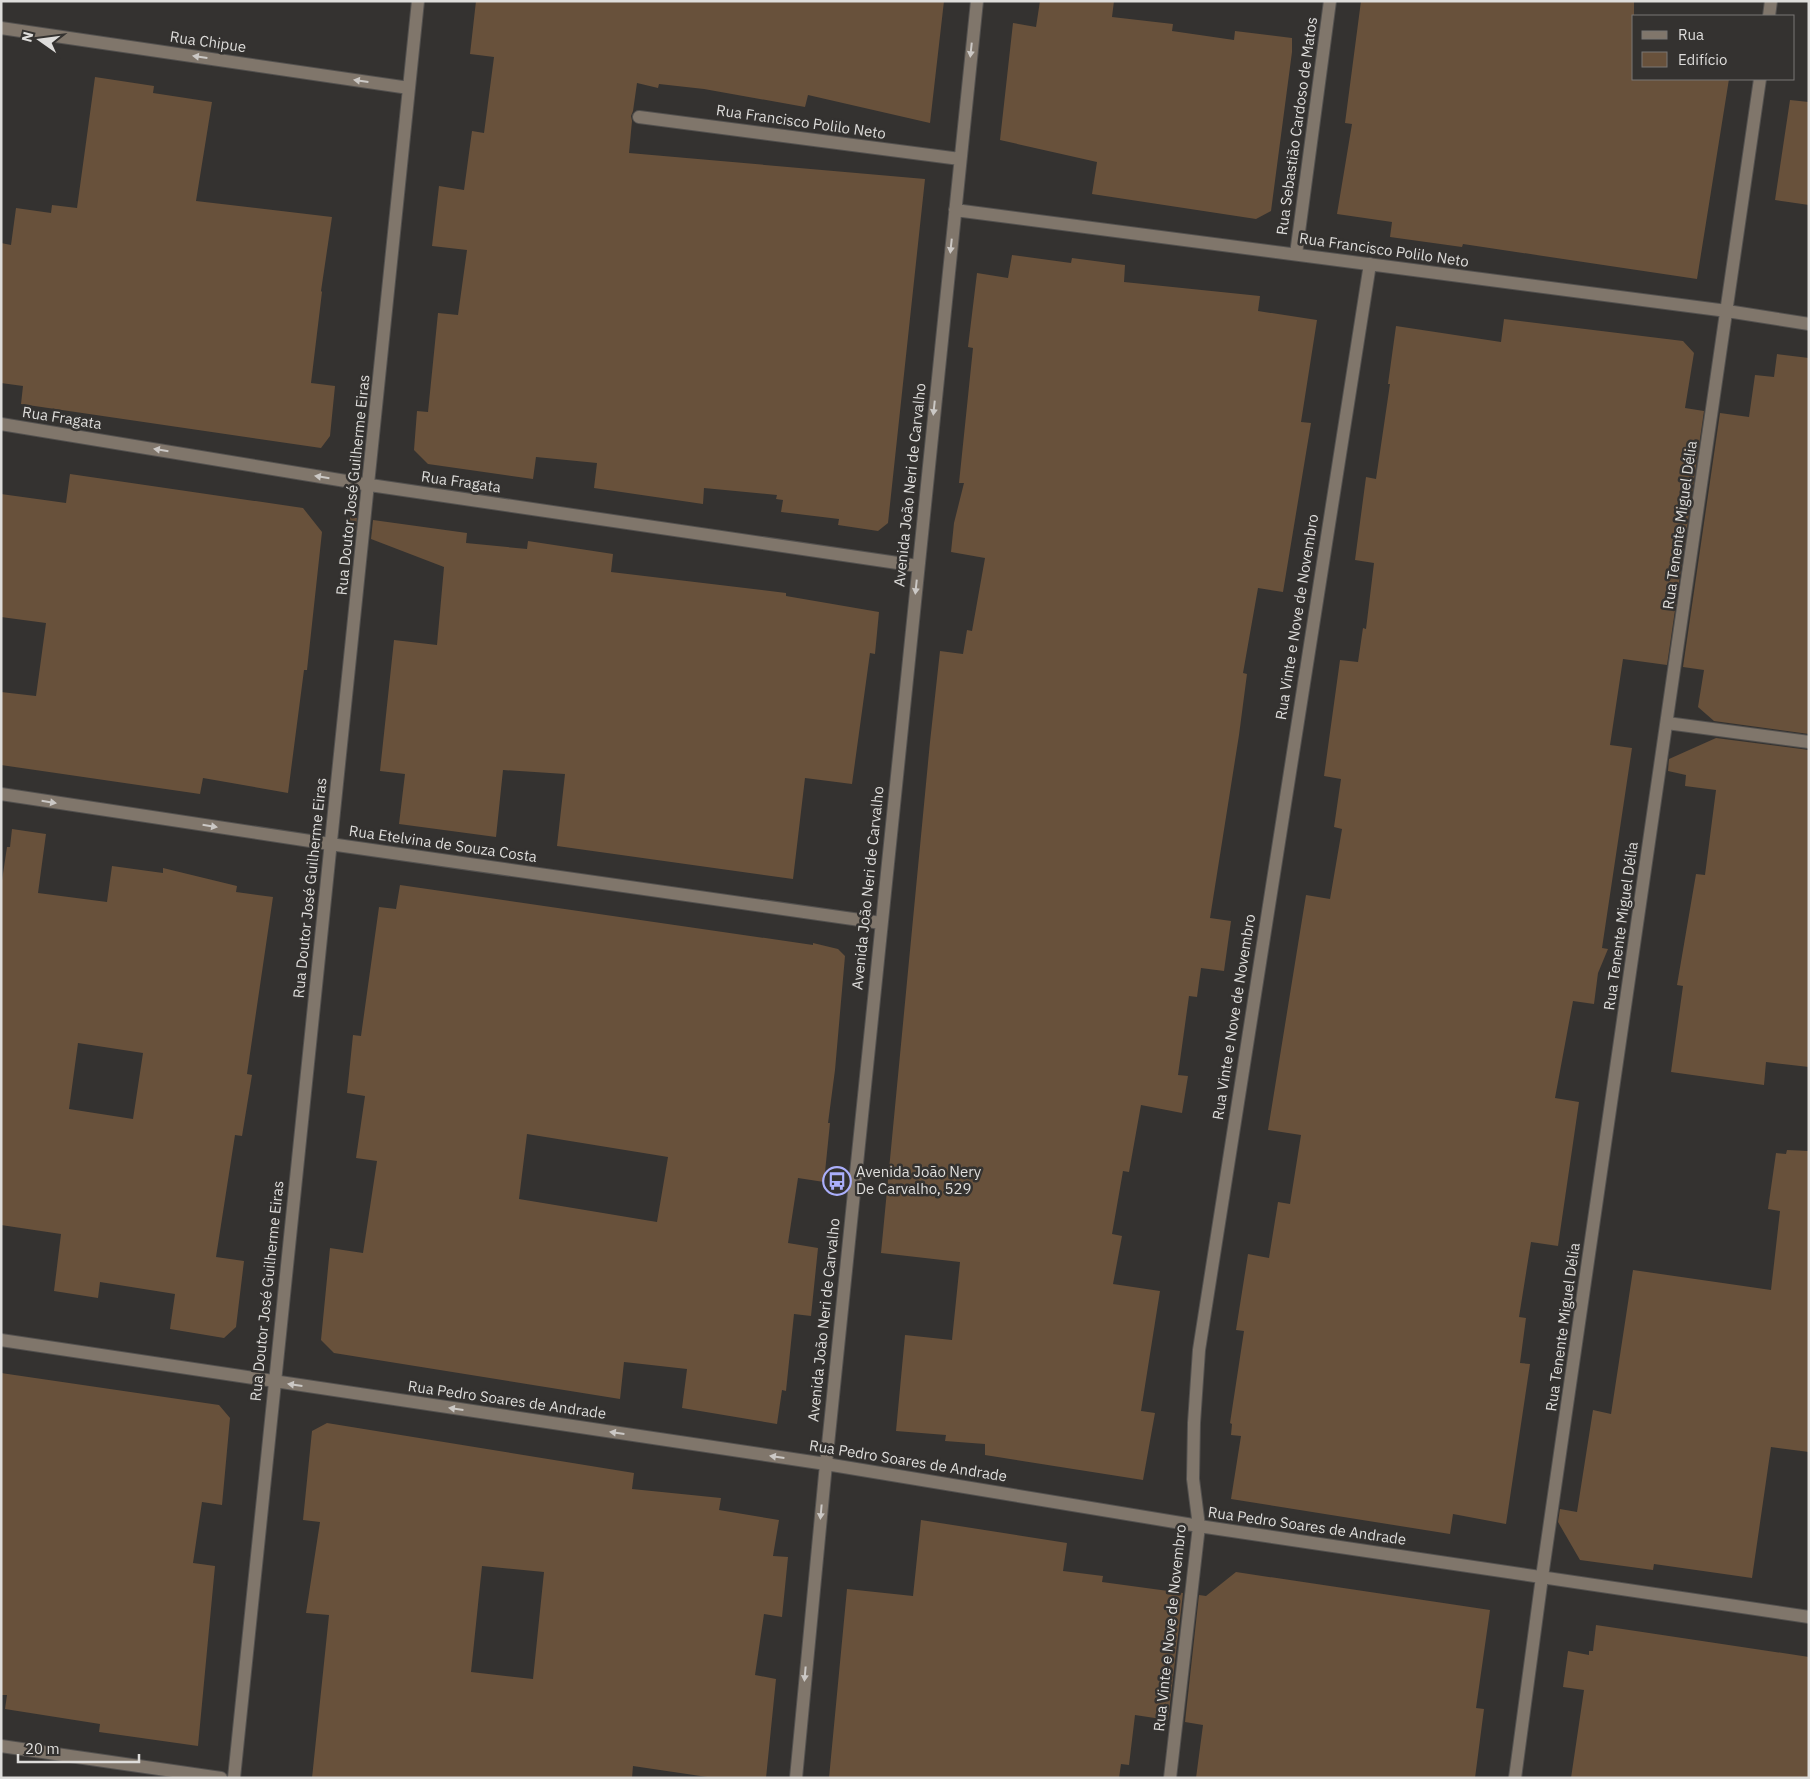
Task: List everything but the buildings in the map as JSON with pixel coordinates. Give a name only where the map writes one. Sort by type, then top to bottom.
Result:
[{"type":"street","name":"Rua Doutor José Guilherme Eiras","points":[[234,1778],[330,844],[370,485],[418,1]]},
{"type":"street","name":"Avenida João Neri de Carvalho","points":[[796,1778],[826,1464],[976,1]]},
{"type":"street","name":"Rua Sebastião Cardoso de Matos","points":[[1296,254],[1330,1]]},
{"type":"street","points":[[1769,15],[1771,1]]},
{"type":"street","name":"Rua Chipue","points":[[1,28],[409,88]]},
{"type":"street","name":"Rua Tenente Miguel Délia","points":[[1515,1778],[1542,1577],[1760,80]]},
{"type":"street","name":"Rua Francisco Polilo Neto","points":[[638,117],[960,159]]},
{"type":"street","name":"Rua Francisco Polilo Neto","points":[[955,210],[1727,311],[1809,324]]},
{"type":"street","name":"Rua Vinte e Nove de Novembro","points":[[1170,1778],[1199,1526],[1193,1479],[1194,1423],[1199,1350],[1370,264]]},
{"type":"street","name":"Rua Fragata","points":[[1,424],[370,485],[918,566]]},
{"type":"street","points":[[1667,722],[1809,742]]},
{"type":"street","name":"Rua Etelvina de Souza Costa","points":[[1,794],[330,844],[881,923]]},
{"type":"street","name":"Rua Pedro Soares de Andrade","points":[[1,1340],[826,1464],[1199,1526],[1809,1616]]},
{"type":"street","points":[[1,1746],[221,1778]]},
{"type":"place","name":"Avenida João Nery De Carvalho, 529","points":[[837,1181]]}]
